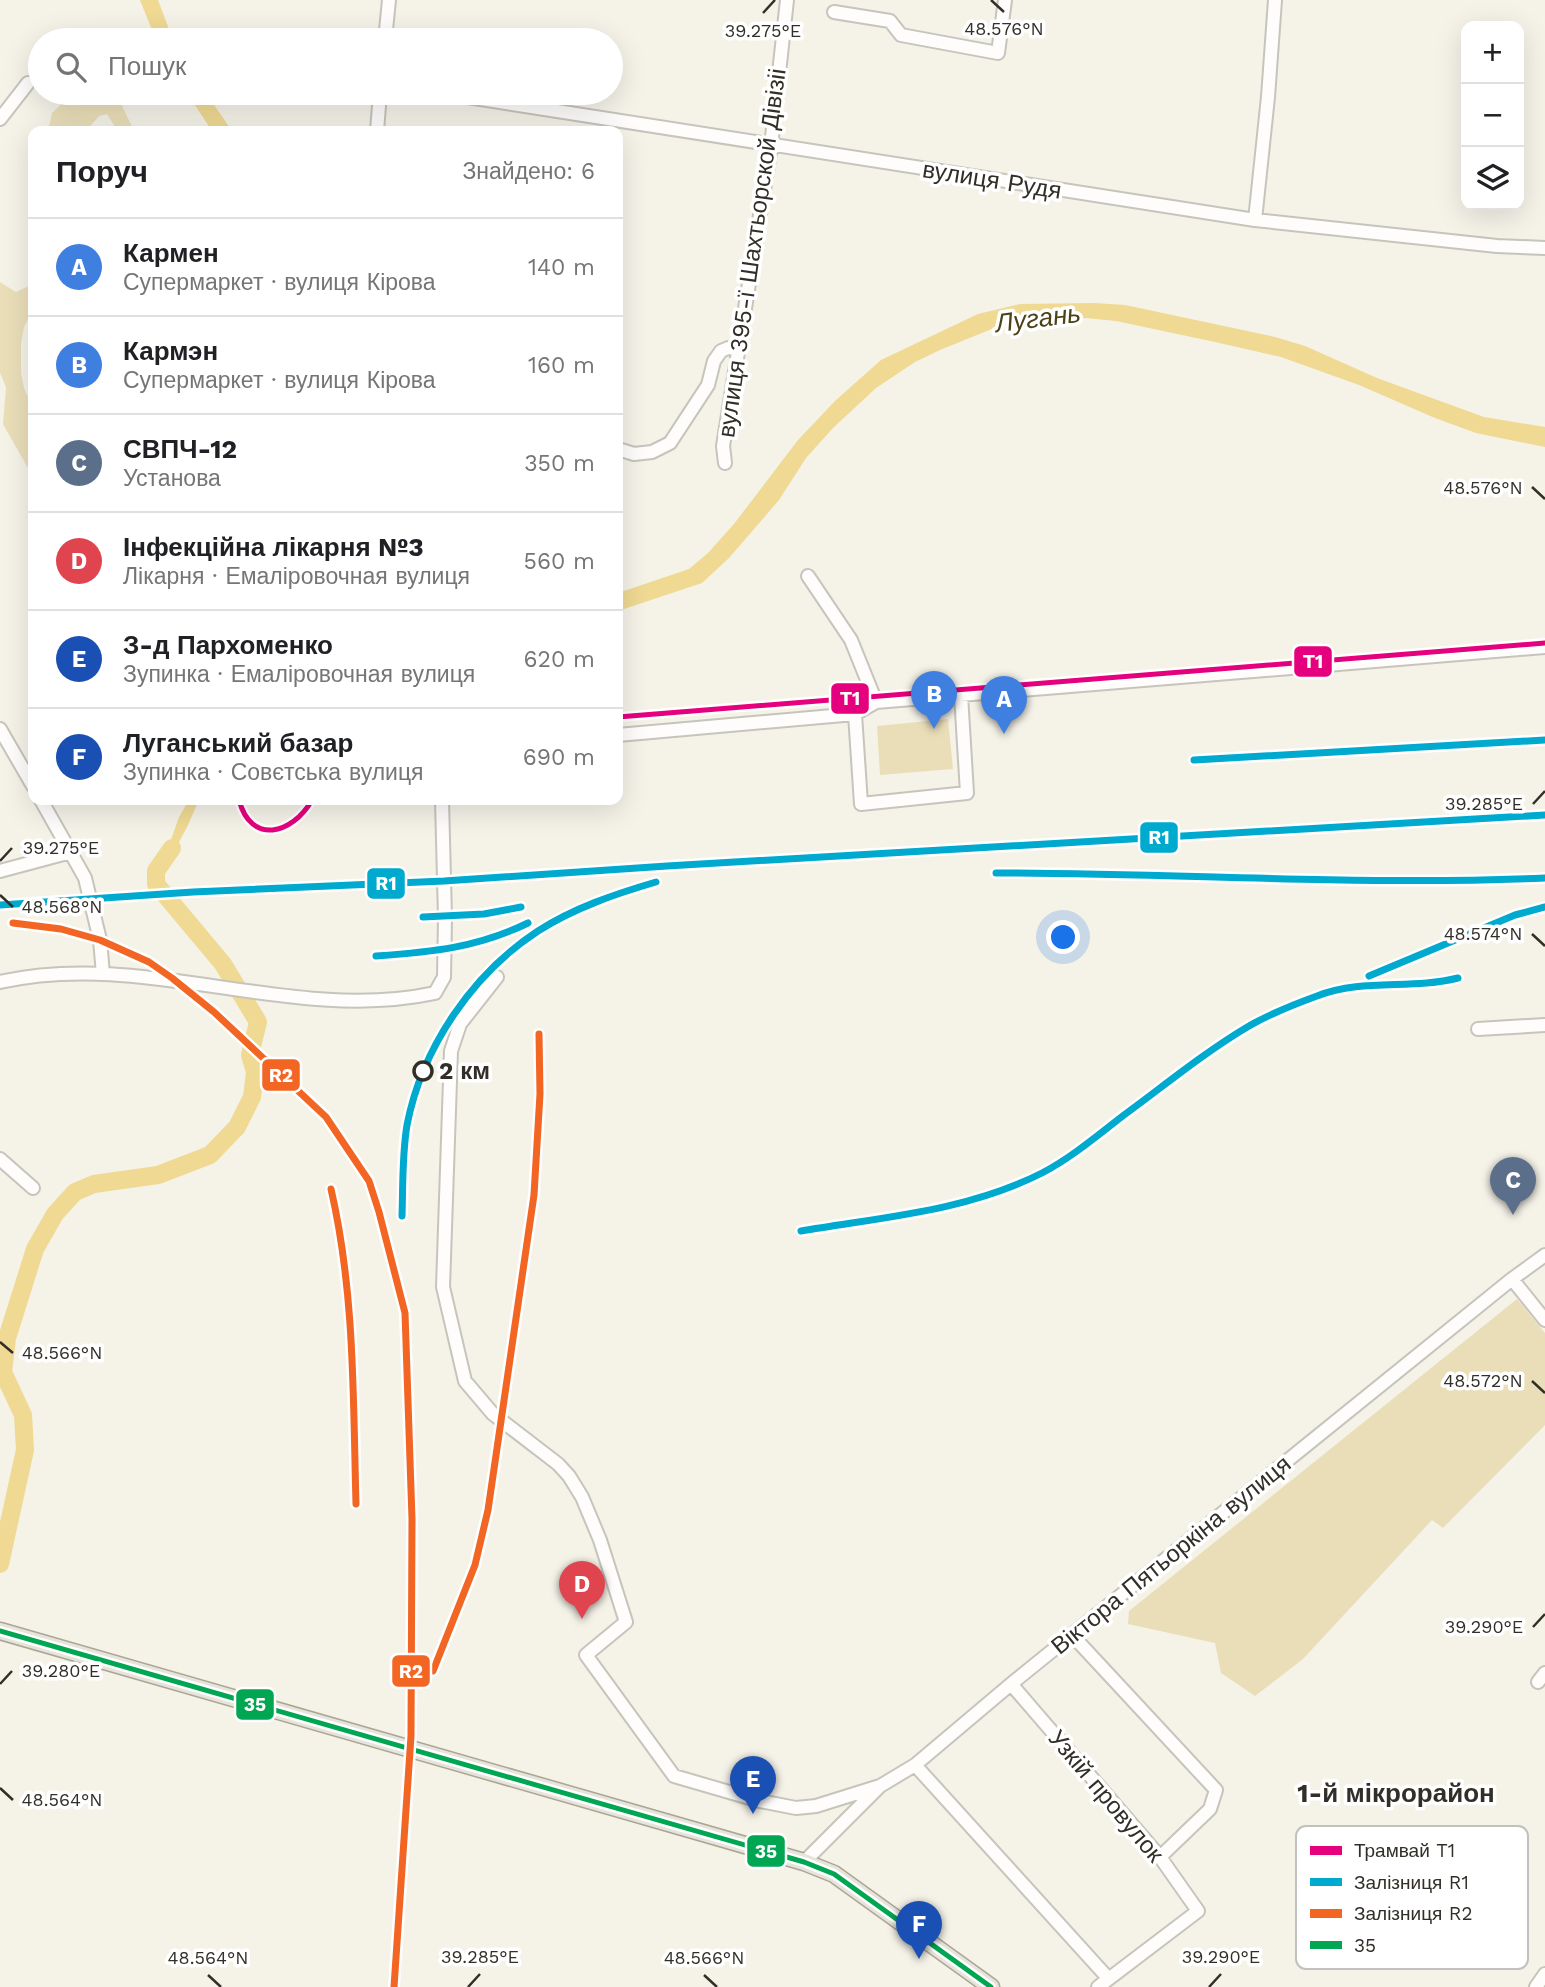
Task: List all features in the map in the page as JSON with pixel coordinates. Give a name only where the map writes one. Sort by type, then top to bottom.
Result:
[{"type":"main road","points":[[0,1631],[804,1863],[834,1874],[991,1987]]},
{"type":"street","points":[[386,28],[389,0]]},
{"type":"street","name":"вулиця 395-ї Шахтьорской Дівізіі","points":[[725,463],[723,446],[771,146],[787,0]]},
{"type":"street","points":[[834,12],[890,21],[901,34],[998,53],[1005,0]]},
{"type":"street","points":[[1255,220],[1275,0]]},
{"type":"street","points":[[0,119],[28,83]]},
{"type":"street","points":[[377,126],[379,105]]},
{"type":"street","name":"вулиця Рудя","points":[[516,105],[1255,220],[1497,246],[1545,248]]},
{"type":"street","points":[[623,451],[634,454],[652,452],[670,443],[708,385],[714,361],[721,351],[728,348],[738,349]]},
{"type":"street","points":[[808,576],[851,640],[876,702]]},
{"type":"street","points":[[623,735],[855,714],[876,702],[1545,647]]},
{"type":"street","points":[[855,714],[861,804],[967,793],[961,695]]},
{"type":"street","points":[[0,729],[28,777]]},
{"type":"street","points":[[44,805],[85,878],[100,940],[103,974]]},
{"type":"street","points":[[0,982],[34,974],[103,974],[172,978],[215,987],[348,1001],[410,998],[435,993],[443,977],[445,918],[442,805]]},
{"type":"street","points":[[0,871],[71,852]]},
{"type":"street","points":[[497,977],[460,1024],[451,1051],[443,1287],[465,1381],[493,1414],[558,1464],[569,1476],[582,1497],[600,1540],[626,1622],[586,1656],[674,1776],[760,1801],[796,1808],[816,1806],[880,1786]]},
{"type":"street","points":[[1478,1028],[1545,1026]]},
{"type":"street","points":[[0,1159],[33,1188]]},
{"type":"street","name":"Віктора Пятьоркіна вулиця","points":[[804,1863],[880,1786],[915,1765],[1011,1684],[1545,1255]]},
{"type":"street","points":[[1512,1279],[1545,1320]]},
{"type":"street","points":[[1072,1635],[1216,1790],[1210,1809],[1160,1857]]},
{"type":"street","name":"Узкій провулок","points":[[1011,1684],[1160,1857],[1198,1911],[1108,1978]]},
{"type":"street","points":[[915,1765],[1108,1978],[1098,1987]]},
{"type":"street","points":[[1536,1987],[1545,1974]]},
{"type":"shaded area","points":[[60,105],[122,105],[132,126],[114,126],[107,114],[99,116],[90,126],[49,126],[52,113]]},
{"type":"shaded area","points":[[0,282],[16,292],[28,286],[28,319],[21,344],[21,373],[28,397],[28,468],[3,424],[6,387],[0,373]]},
{"type":"shaded area","points":[[948,719],[953,769],[880,775],[877,726]]},
{"type":"shaded area","points":[[1517,1299],[1545,1333],[1545,1425],[1443,1528],[1432,1520],[1303,1659],[1255,1696],[1221,1673],[1215,1643],[1128,1624],[1129,1611]]},
{"type":"water","points":[[140,0],[158,0],[168,28],[151,28]]},
{"type":"water","points":[[195,105],[214,105],[229,126],[209,126]]},
{"type":"water","name":"Лугань","points":[[1020,304],[1125,305],[1275,337],[1305,346],[1377,378],[1484,417],[1545,427],[1545,447],[1476,433],[1359,385],[1281,357],[1215,342],[1116,321],[1086,318],[999,326],[915,362],[876,388],[834,427],[806,458],[779,500],[729,558],[702,583],[623,609],[623,591],[689,569],[708,553],[734,524],[798,440],[835,401],[881,360],[978,314]]},
{"type":"water","points":[[186,805],[197,805],[164,870],[158,863],[167,851]]},
{"type":"waterway","points":[[0,1564],[25,1450],[23,1415],[3,1372],[7,1338],[35,1249],[55,1214],[75,1192],[94,1184],[158,1175],[210,1155],[237,1127],[252,1097],[255,1072],[250,1055],[258,1022],[223,964],[156,884],[156,871],[172,848]]},
{"type":"tram line","name":"T1","points":[[623,717],[1545,643]]},
{"type":"tram line","name":"T1","points":[[241,805],[253,824],[272,830],[294,821],[309,805]]},
{"type":"rail line","name":"R1","points":[[1194,760],[1545,740]]},
{"type":"rail line","name":"R1","points":[[0,905],[1545,815]]},
{"type":"rail line","name":"R1","points":[[996,873],[1408,881],[1545,878]]},
{"type":"rail line","name":"R1","points":[[402,1216],[405,1136],[414,1096],[425,1068],[453,1015],[492,969],[538,931],[595,902],[656,882]]},
{"type":"rail line","name":"R1","points":[[423,917],[484,914],[521,907]]},
{"type":"rail line","name":"R1","points":[[1369,976],[1515,915],[1545,907]]},
{"type":"rail line","name":"R2","points":[[13,923],[61,929],[100,940],[149,962],[172,978],[214,1012],[326,1117],[369,1181],[405,1313],[412,1519],[411,1736],[394,1987]]},
{"type":"rail line","name":"R1","points":[[376,956],[472,943],[528,923]]},
{"type":"rail line","name":"R1","points":[[801,1231],[924,1211],[1013,1186],[1063,1160],[1185,1069],[1249,1026],[1274,1013],[1309,999],[1352,987],[1458,978]]},
{"type":"rail line","name":"R2","points":[[433,1671],[475,1565],[488,1510],[534,1195],[540,1094],[539,1034]]},
{"type":"rail line","name":"R2","points":[[331,1189],[349,1306],[356,1504]]},
{"type":"transit line","name":"35","points":[[0,1631],[804,1862],[834,1874],[991,1987]]},
{"type":"place","name":"Кармэн","points":[[934,729]]},
{"type":"place","name":"Кармен","points":[[1004,734]]},
{"type":"place","name":"2 км","points":[[423,1071]]},
{"type":"place","name":"СВПЧ-12","points":[[1513,1215]]},
{"type":"place","name":"Інфекційна лікарня №3","points":[[582,1619]]},
{"type":"place","name":"З-д Пархоменко","points":[[753,1814]]},
{"type":"place","name":"Луганський базар","points":[[919,1959]]},
{"type":"district","name":"1-й мікрорайон","points":[[1396,1793]]}]
